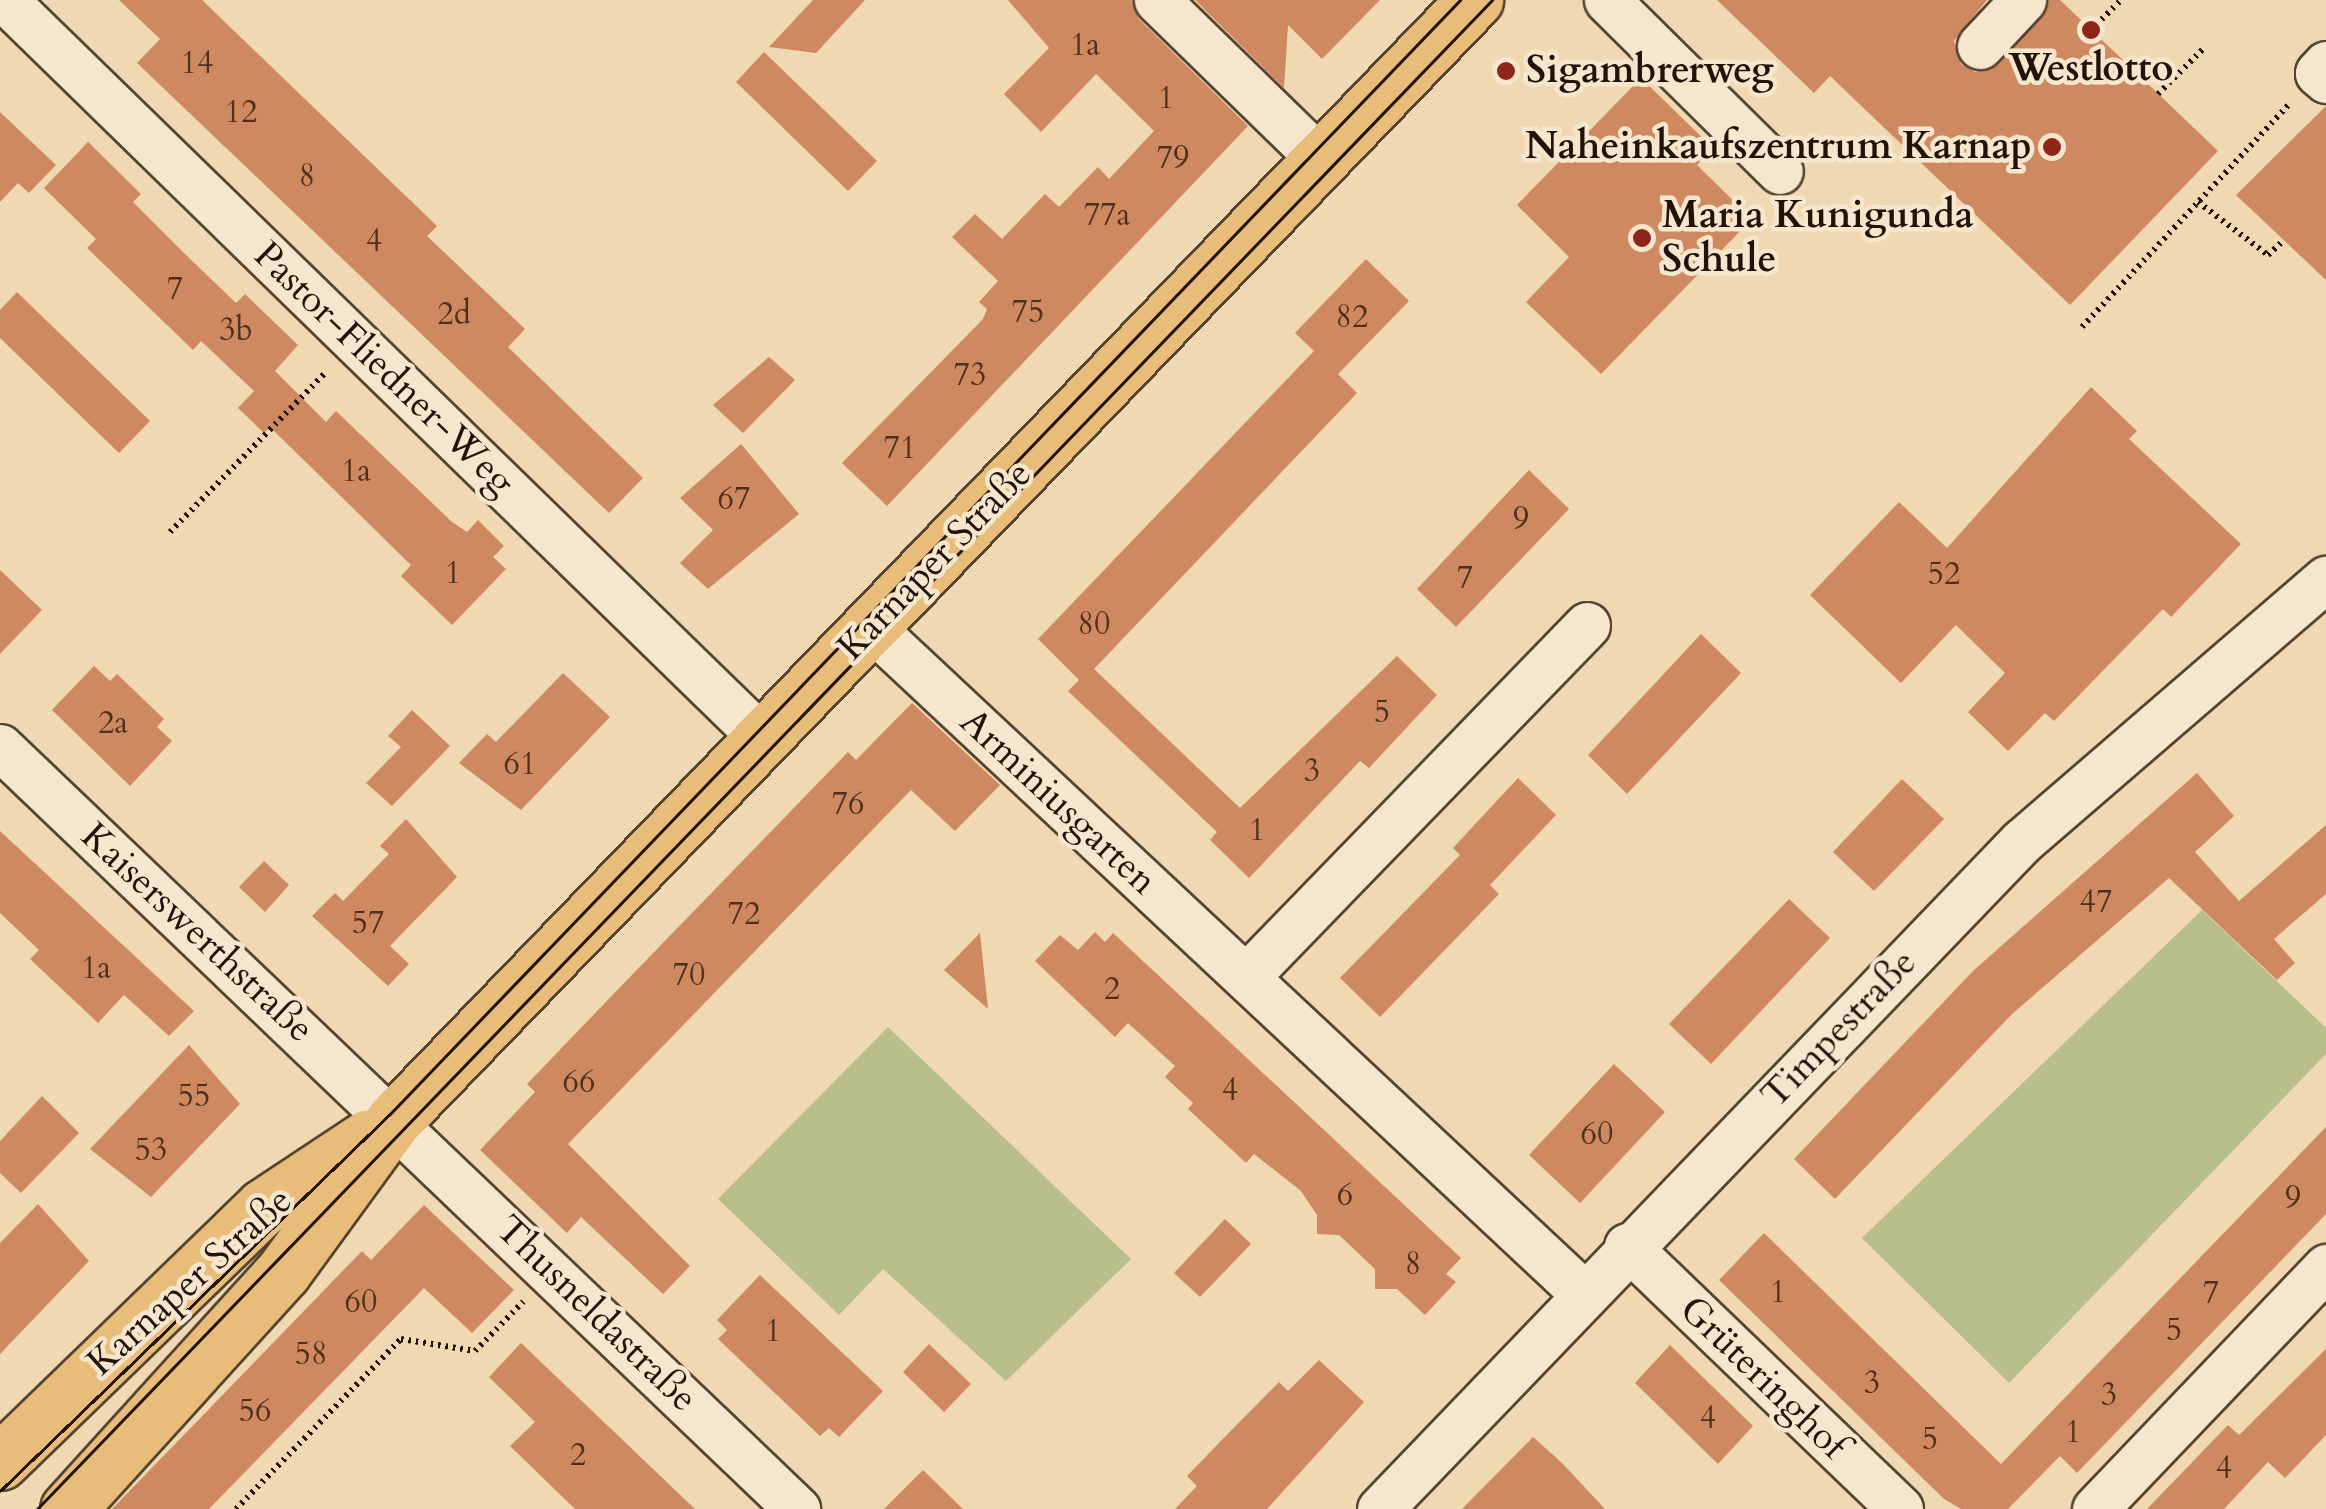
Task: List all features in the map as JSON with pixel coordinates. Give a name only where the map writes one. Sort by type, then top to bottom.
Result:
[{"type":"main road","name":"Karnaper Straße","points":[[68,1509],[284,1272],[394,1120],[1475,0]]},
{"type":"main road","name":"Karnaper Straße","points":[[0,1462],[263,1207],[394,1120]]},
{"type":"street","name":"Pastor-Fliedner-Weg","points":[[5,0],[763,739]]},
{"type":"street","points":[[1157,0],[1321,160]]},
{"type":"street","points":[[1607,0],[1780,170]]},
{"type":"street","points":[[1980,46],[2023,0]]},
{"type":"street","name":"Timpestraße","points":[[1380,1509],[1627,1246],[2021,842],[2326,579]]},
{"type":"street","points":[[1246,977],[1587,625]]},
{"type":"street","name":"Arminiusgarten","points":[[871,627],[1584,1294]]},
{"type":"street","name":"Kaiserswerthstraße","points":[[0,747],[394,1120]]},
{"type":"street","name":"Thusneldastraße","points":[[394,1120],[797,1509]]},
{"type":"street","name":"Grüteringhof","points":[[1627,1246],[1900,1509]]},
{"type":"street","points":[[2095,1509],[2326,1268]]},
{"type":"path","points":[[2092,30],[2121,0]]},
{"type":"path","points":[[2158,94],[2205,47]]},
{"type":"path","points":[[2082,327],[2323,72]]},
{"type":"path","points":[[2198,202],[2268,255],[2284,240]]},
{"type":"path","points":[[170,532],[356,341]]},
{"type":"path","points":[[236,1509],[401,1340],[475,1350],[552,1272]]},
{"type":"green space","points":[[2202,910],[2326,1028],[2326,1054],[2009,1383],[1862,1238]]},
{"type":"green space","points":[[888,1027],[1131,1259],[1006,1381],[883,1269],[839,1315],[718,1199]]},
{"type":"building","points":[[119,0],[202,0],[437,226],[427,236],[525,329],[508,347],[643,478],[609,513],[137,63],[160,39]]},
{"type":"building","points":[[813,0],[865,0],[816,53],[769,47]]},
{"type":"building","points":[[1008,0],[1132,0],[1139,19],[1248,126],[887,506],[842,463],[983,319],[987,309],[979,302],[998,281],[952,237],[975,214],[1002,239],[1045,194],[1059,207],[1098,167],[1109,179],[1154,131],[1096,74],[1041,132],[1004,94],[1049,48]]},
{"type":"building","points":[[1195,0],[1380,0],[1322,59],[1288,25],[1284,88]]},
{"type":"building","name":"Naheinkaufszentrum Karnap","points":[[1717,0],[1987,0],[1954,41],[1961,64],[1975,72],[1999,64],[2048,0],[2060,0],[2218,151],[2070,305],[1830,76],[1814,93]]},
{"type":"building","points":[[764,52],[877,161],[848,191],[736,82]]},
{"type":"building","name":"Maria Kunigunda Schule","points":[[1641,78],[1713,148],[1697,165],[1752,219],[1601,374],[1526,302],[1569,257],[1517,205]]},
{"type":"building","points":[[2326,106],[2326,280],[2236,195]]},
{"type":"building","points":[[0,112],[56,165],[29,193],[18,183],[0,202]]},
{"type":"building","points":[[88,142],[141,194],[133,202],[184,253],[236,303],[245,294],[298,345],[275,371],[326,422],[336,411],[452,522],[467,532],[478,520],[504,546],[493,557],[506,569],[452,625],[401,576],[411,565],[270,427],[264,433],[238,408],[254,391],[201,341],[193,350],[87,248],[96,239],[44,188]]},
{"type":"building","points":[[1366,259],[1409,301],[1338,374],[1357,393],[1094,669],[1240,808],[1397,656],[1437,695],[1369,768],[1360,761],[1249,878],[1210,840],[1217,832],[1068,691],[1079,680],[1038,639],[1314,351],[1295,333]]},
{"type":"building","points":[[17,292],[150,421],[119,453],[0,338],[0,310]]},
{"type":"building","points":[[769,357],[795,380],[743,433],[713,405]]},
{"type":"building","points":[[2091,387],[2137,431],[2129,439],[2241,544],[2171,617],[2163,609],[2054,721],[2045,713],[2008,751],[1968,712],[2005,673],[1956,625],[1901,683],[1810,595],[1899,502],[1947,548]]},
{"type":"building","points":[[741,444],[799,514],[708,589],[680,563],[713,530],[680,498]]},
{"type":"building","points":[[1529,470],[1569,509],[1456,627],[1417,589]]},
{"type":"building","points":[[0,570],[42,610],[0,654]]},
{"type":"building","points":[[1701,634],[1741,673],[1627,794],[1588,755]]},
{"type":"building","points":[[94,666],[110,681],[117,674],[164,719],[157,727],[172,741],[130,786],[52,710]]},
{"type":"building","points":[[563,673],[610,717],[521,810],[459,763],[487,734],[496,742]]},
{"type":"building","points":[[912,703],[1000,785],[955,831],[911,790],[568,1144],[690,1266],[663,1294],[581,1217],[567,1233],[480,1150],[535,1092],[527,1084],[627,980],[848,752],[856,760]]},
{"type":"building","points":[[412,710],[450,746],[392,806],[366,783],[401,747],[388,736]]},
{"type":"building","points":[[2197,773],[2234,816],[2195,852],[2239,901],[2326,825],[2326,894],[2274,939],[2295,963],[2277,980],[2169,878],[2012,1014],[1835,1199],[1794,1159],[1974,970]]},
{"type":"building","points":[[1518,778],[1556,815],[1490,885],[1499,894],[1380,1017],[1340,978],[1460,855],[1453,848]]},
{"type":"building","points":[[1902,779],[1944,819],[1874,891],[1833,852]]},
{"type":"building","points":[[406,819],[457,877],[390,946],[409,964],[388,986],[312,916],[335,893],[343,901],[389,854],[380,846]]},
{"type":"building","points":[[0,831],[194,1011],[169,1036],[124,995],[98,1023],[30,959],[39,950],[0,913]]},
{"type":"building","points":[[264,861],[289,885],[265,912],[239,887]]},
{"type":"building","points":[[1789,899],[1830,938],[1711,1064],[1669,1024]]},
{"type":"building","points":[[1095,932],[1105,942],[1113,933],[1461,1258],[1446,1274],[1456,1282],[1425,1315],[1397,1289],[1375,1289],[1375,1269],[1339,1235],[1317,1234],[1317,1215],[1301,1191],[1254,1154],[1246,1163],[1188,1109],[1193,1103],[1165,1077],[1175,1066],[1128,1023],[1115,1037],[1035,961],[1060,935],[1078,950]]},
{"type":"building","points":[[980,933],[988,1009],[944,970]]},
{"type":"building","points":[[189,1045],[240,1104],[151,1197],[90,1149]]},
{"type":"building","points":[[1614,1064],[1665,1112],[1580,1203],[1529,1155]]},
{"type":"building","points":[[42,1096],[79,1133],[21,1193],[0,1173],[0,1141]]},
{"type":"building","points":[[2326,1127],[2326,1214],[2077,1473],[2060,1456],[2008,1509],[1961,1509],[1944,1499],[1719,1280],[1764,1233],[2001,1464]]},
{"type":"building","points":[[38,1204],[89,1261],[0,1354],[0,1243]]},
{"type":"building","points":[[424,1205],[514,1290],[472,1333],[424,1288],[209,1509],[112,1509],[362,1251],[371,1260]]},
{"type":"building","points":[[1225,1219],[1251,1244],[1200,1297],[1174,1273]]},
{"type":"building","points":[[760,1275],[883,1391],[839,1437],[829,1428],[820,1436],[718,1339],[727,1330],[717,1320]]},
{"type":"building","points":[[521,1343],[695,1509],[575,1509],[510,1446],[535,1422],[489,1377]]},
{"type":"building","points":[[929,1344],[971,1384],[944,1412],[903,1372]]},
{"type":"building","points":[[1670,1345],[1753,1426],[1718,1464],[1635,1383]]},
{"type":"building","points":[[2326,1349],[2326,1435],[2285,1478],[2268,1462],[2224,1509],[2147,1509],[2228,1425],[2239,1435]]},
{"type":"building","points":[[1319,1360],[1364,1402],[1267,1509],[1175,1509],[1197,1486],[1187,1476],[1279,1382],[1288,1391]]},
{"type":"building","points":[[1533,1437],[1562,1463],[1605,1509],[1462,1509]]},
{"type":"building","points":[[923,1470],[963,1509],[884,1509]]},
{"type":"tram line","points":[[0,1491],[389,1115],[1460,0]]},
{"type":"tram line","points":[[37,1509],[1492,0]]},
{"type":"place","name":"Westlotto","points":[[2091,30]]},
{"type":"place","name":"Sigambrerweg","points":[[1506,71]]},
{"type":"place","name":"Naheinkaufszentrum Karnap","points":[[2052,147]]},
{"type":"place","name":"Maria Kunigunda Schule","points":[[1642,238]]}]
